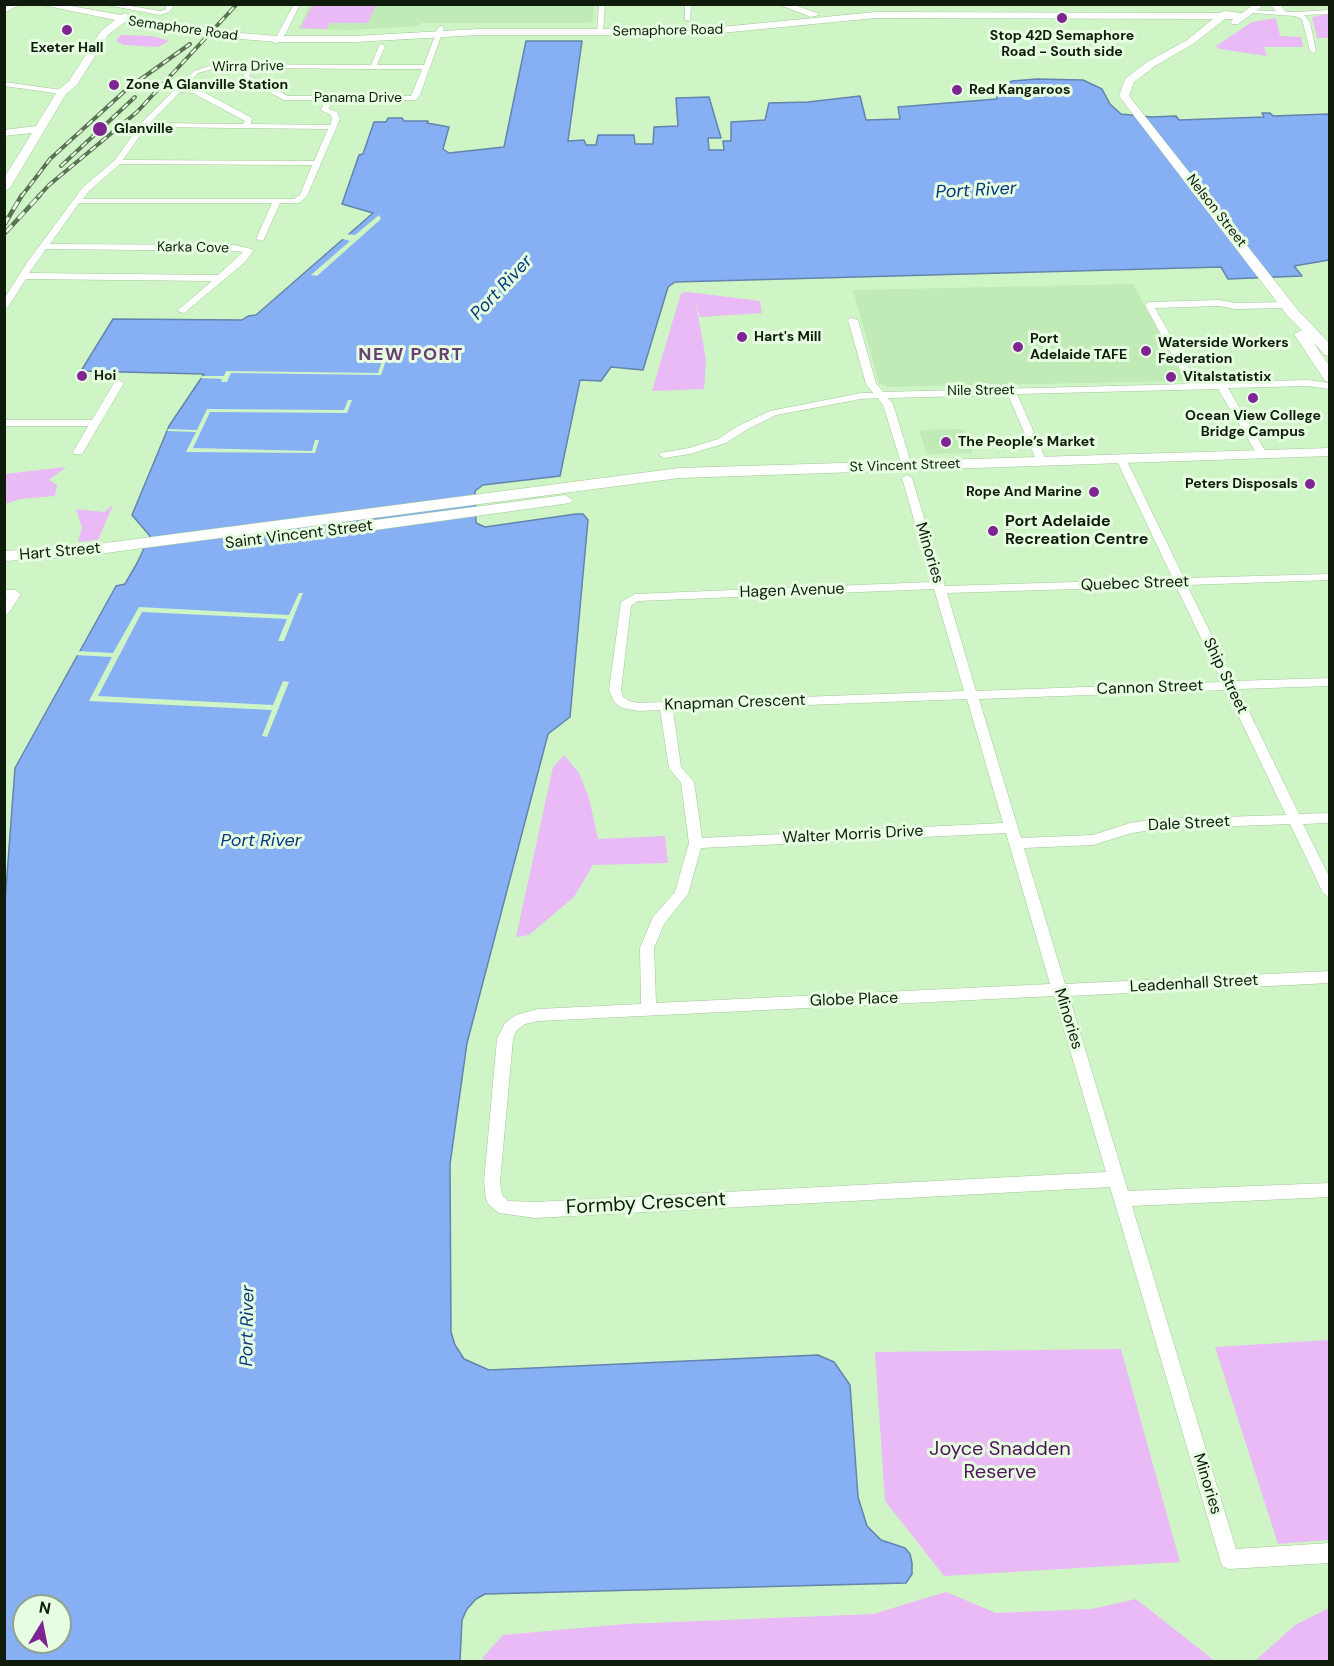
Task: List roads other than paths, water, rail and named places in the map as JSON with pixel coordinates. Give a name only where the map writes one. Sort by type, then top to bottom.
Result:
[{"type":"main road","name":"Semaphore Road","points":[[42,4],[95,26],[122,18]]},
{"type":"main road","name":"Semaphore Road","points":[[73,4],[122,18],[156,19],[208,34],[355,39],[440,31],[600,29],[700,32],[781,14],[814,15],[878,10],[1229,11],[1248,14]]},
{"type":"main road","points":[[1228,27],[1262,4]]},
{"type":"main road","points":[[1274,4],[1282,13]]},
{"type":"main road","name":"Semaphore Road","points":[[781,14],[831,18],[876,15],[1168,17],[1229,11]]},
{"type":"main road","name":"Nelson Street","points":[[1229,11],[1190,42],[1151,64],[1129,81],[1124,96],[1269,280],[1292,314],[1329,380]]},
{"type":"main road","points":[[1168,17],[1196,21],[1197,28],[1190,42]]},
{"type":"main road","points":[[62,92],[63,83],[95,26],[122,18]]},
{"type":"main road","points":[[4,188],[62,92],[72,83],[104,35],[122,18]]},
{"type":"main road","points":[[104,35],[156,19]]},
{"type":"main road","points":[[1138,111],[1136,87],[1147,75],[1219,33]]},
{"type":"main road","points":[[4,133],[40,129]]},
{"type":"main road","name":"Nelson Street","points":[[1292,314],[1329,352]]},
{"type":"main road","name":"St Vincent Street","points":[[482,504],[653,489],[1042,462],[1125,465],[1262,454],[1329,452]]},
{"type":"main road","name":"St Vincent Street","points":[[907,472],[1125,465],[1329,465]]},
{"type":"main road","name":"Saint Vincent Street","points":[[115,553],[482,504]]},
{"type":"main road","name":"Hart Street","points":[[4,556],[115,553]]},
{"type":"main road","name":"Hart Street","points":[[4,567],[115,553]]},
{"type":"street","points":[[4,11],[18,4]]},
{"type":"street","name":"Semaphore Road","points":[[104,4],[156,19]]},
{"type":"street","points":[[156,19],[172,4]]},
{"type":"street","points":[[279,38],[297,4]]},
{"type":"street","points":[[600,29],[602,4]]},
{"type":"street","points":[[688,4],[688,20]]},
{"type":"street","name":"Semaphore Road","points":[[1248,14],[1329,12]]},
{"type":"street","name":"Semaphore Road","points":[[1248,14],[1296,14]]},
{"type":"street","points":[[1296,14],[1306,20],[1313,51]]},
{"type":"street","name":"Panama Drive","points":[[251,66],[245,77],[284,97],[413,98],[440,31]]},
{"type":"street","points":[[373,67],[382,46]]},
{"type":"street","name":"Wirra Drive","points":[[4,307],[23,276],[86,189],[118,162],[144,125],[196,72],[205,67],[251,66],[426,67]]},
{"type":"street","points":[[4,84],[62,92]]},
{"type":"street","points":[[178,90],[195,92],[249,120],[246,126]]},
{"type":"street","points":[[77,201],[277,202],[300,200],[336,119],[334,114],[326,110],[329,98]]},
{"type":"street","points":[[144,125],[333,127]]},
{"type":"street","points":[[118,162],[317,163]]},
{"type":"street","points":[[260,239],[277,202]]},
{"type":"street","name":"Karka Cove","points":[[46,246],[234,248],[249,251],[242,260],[181,311]]},
{"type":"street","points":[[23,276],[220,278]]},
{"type":"street","points":[[1194,386],[1149,304],[1219,303],[1292,314]]},
{"type":"street","name":"Minories","points":[[853,320],[871,384],[888,404],[971,694],[1229,1559],[1329,1553]]},
{"type":"street","name":"Nile Street","points":[[664,455],[690,451],[722,441],[773,413],[880,395],[1308,383],[1318,386],[1329,380]]},
{"type":"street","points":[[78,452],[119,383]]},
{"type":"street","points":[[1221,385],[1262,454]]},
{"type":"street","points":[[1011,390],[1042,462]]},
{"type":"street","points":[[4,423],[94,423]]},
{"type":"street","name":"Ship Street","points":[[1125,465],[1229,685],[1296,819],[1329,893]]},
{"type":"street","name":"Quebec Street","points":[[940,588],[1329,578]]},
{"type":"street","name":"Hagen Avenue","points":[[645,596],[940,588]]},
{"type":"street","points":[[4,594],[15,594],[4,611]]},
{"type":"street","name":"Knapman Crescent","points":[[645,596],[630,600],[625,605],[615,690],[618,699],[626,705],[666,706],[971,694]]},
{"type":"street","name":"Cannon Street","points":[[971,694],[1329,682]]},
{"type":"street","points":[[649,1009],[647,948],[658,921],[681,894],[696,843],[689,790],[687,782],[675,768],[666,706]]},
{"type":"street","name":"Dale Street","points":[[1013,836],[1093,840],[1113,836],[1130,828],[1158,824],[1329,818]]},
{"type":"street","name":"Walter Morris Drive","points":[[696,843],[1013,836]]},
{"type":"street","name":"Leadenhall Street","points":[[1059,991],[1329,977]]},
{"type":"street","name":"Globe Place","points":[[649,1009],[1059,991]]},
{"type":"street","name":"Formby Crescent","points":[[649,1009],[538,1015],[521,1019],[510,1027],[505,1039],[492,1182],[494,1199],[505,1208],[535,1210],[1116,1179]]},
{"type":"street","points":[[1122,1199],[1329,1190]]},
{"type":"water","name":"Port River","points":[[526,41],[582,41],[568,141],[584,140],[586,145],[596,145],[598,135],[634,135],[635,144],[653,144],[654,127],[678,126],[676,98],[709,97],[721,138],[708,138],[709,150],[724,150],[723,141],[731,141],[731,122],[765,120],[769,103],[808,102],[860,96],[866,120],[900,119],[898,107],[997,99],[996,90],[1012,81],[1083,80],[1102,89],[1110,104],[1121,114],[1151,117],[1176,116],[1179,120],[1264,117],[1262,113],[1270,113],[1273,116],[1329,114],[1329,260],[1294,266],[1302,276],[1228,279],[1221,267],[675,282],[668,287],[643,370],[611,367],[601,381],[580,380],[560,476],[483,485],[475,491],[476,523],[485,527],[576,514],[583,514],[588,520],[570,717],[548,734],[467,1043],[450,1164],[451,1332],[455,1345],[464,1359],[489,1370],[818,1355],[834,1362],[850,1385],[858,1497],[867,1526],[881,1540],[905,1548],[910,1554],[912,1574],[906,1583],[485,1594],[476,1599],[467,1609],[462,1620],[460,1661],[5,1662],[4,915],[15,768],[116,586],[125,584],[150,536],[132,515],[169,426],[204,374],[81,371],[113,319],[242,320],[256,315],[373,213],[342,204],[359,155],[363,154],[374,122],[386,122],[388,118],[402,118],[404,121],[428,121],[427,123],[449,127],[443,149],[449,153],[504,147]]},
{"type":"railway","points":[[38,197],[49,185],[137,112],[237,4]]},
{"type":"railway","points":[[21,197],[50,159],[127,89],[190,44]]},
{"type":"railway","points":[[61,166],[135,97]]},
{"type":"railway","points":[[4,225],[22,195]]},
{"type":"railway","points":[[6,232],[40,195]]},
{"type":"place","name":"Stop 42D Semaphore Road - South side","points":[[1062,18]]},
{"type":"place","name":"Exeter Hall","points":[[67,30]]},
{"type":"place","name":"Zone A Glanville Station","points":[[114,85]]},
{"type":"place","name":"Red Kangaroos","points":[[957,90]]},
{"type":"place","name":"Glanville","points":[[100,129]]},
{"type":"place","name":"Hart's Mill","points":[[742,337]]},
{"type":"place","name":"Port Adelaide TAFE","points":[[1018,347]]},
{"type":"place","name":"Waterside Workers Federation","points":[[1146,351]]},
{"type":"place","name":"Hoi","points":[[82,376]]},
{"type":"place","name":"Vitalstatistix","points":[[1171,377]]},
{"type":"place","name":"Ocean View College Bridge Campus","points":[[1253,398]]},
{"type":"place","name":"The People’s Market","points":[[946,442]]},
{"type":"place","name":"Peters Disposals","points":[[1310,484]]},
{"type":"place","name":"Rope And Marine","points":[[1094,492]]},
{"type":"place","name":"Port Adelaide Recreation Centre","points":[[993,531]]},
{"type":"district","name":"NEW PORT","points":[[411,355]]},
{"type":"park label","name":"Joyce Snadden Reserve","points":[[1000,1462]]}]
